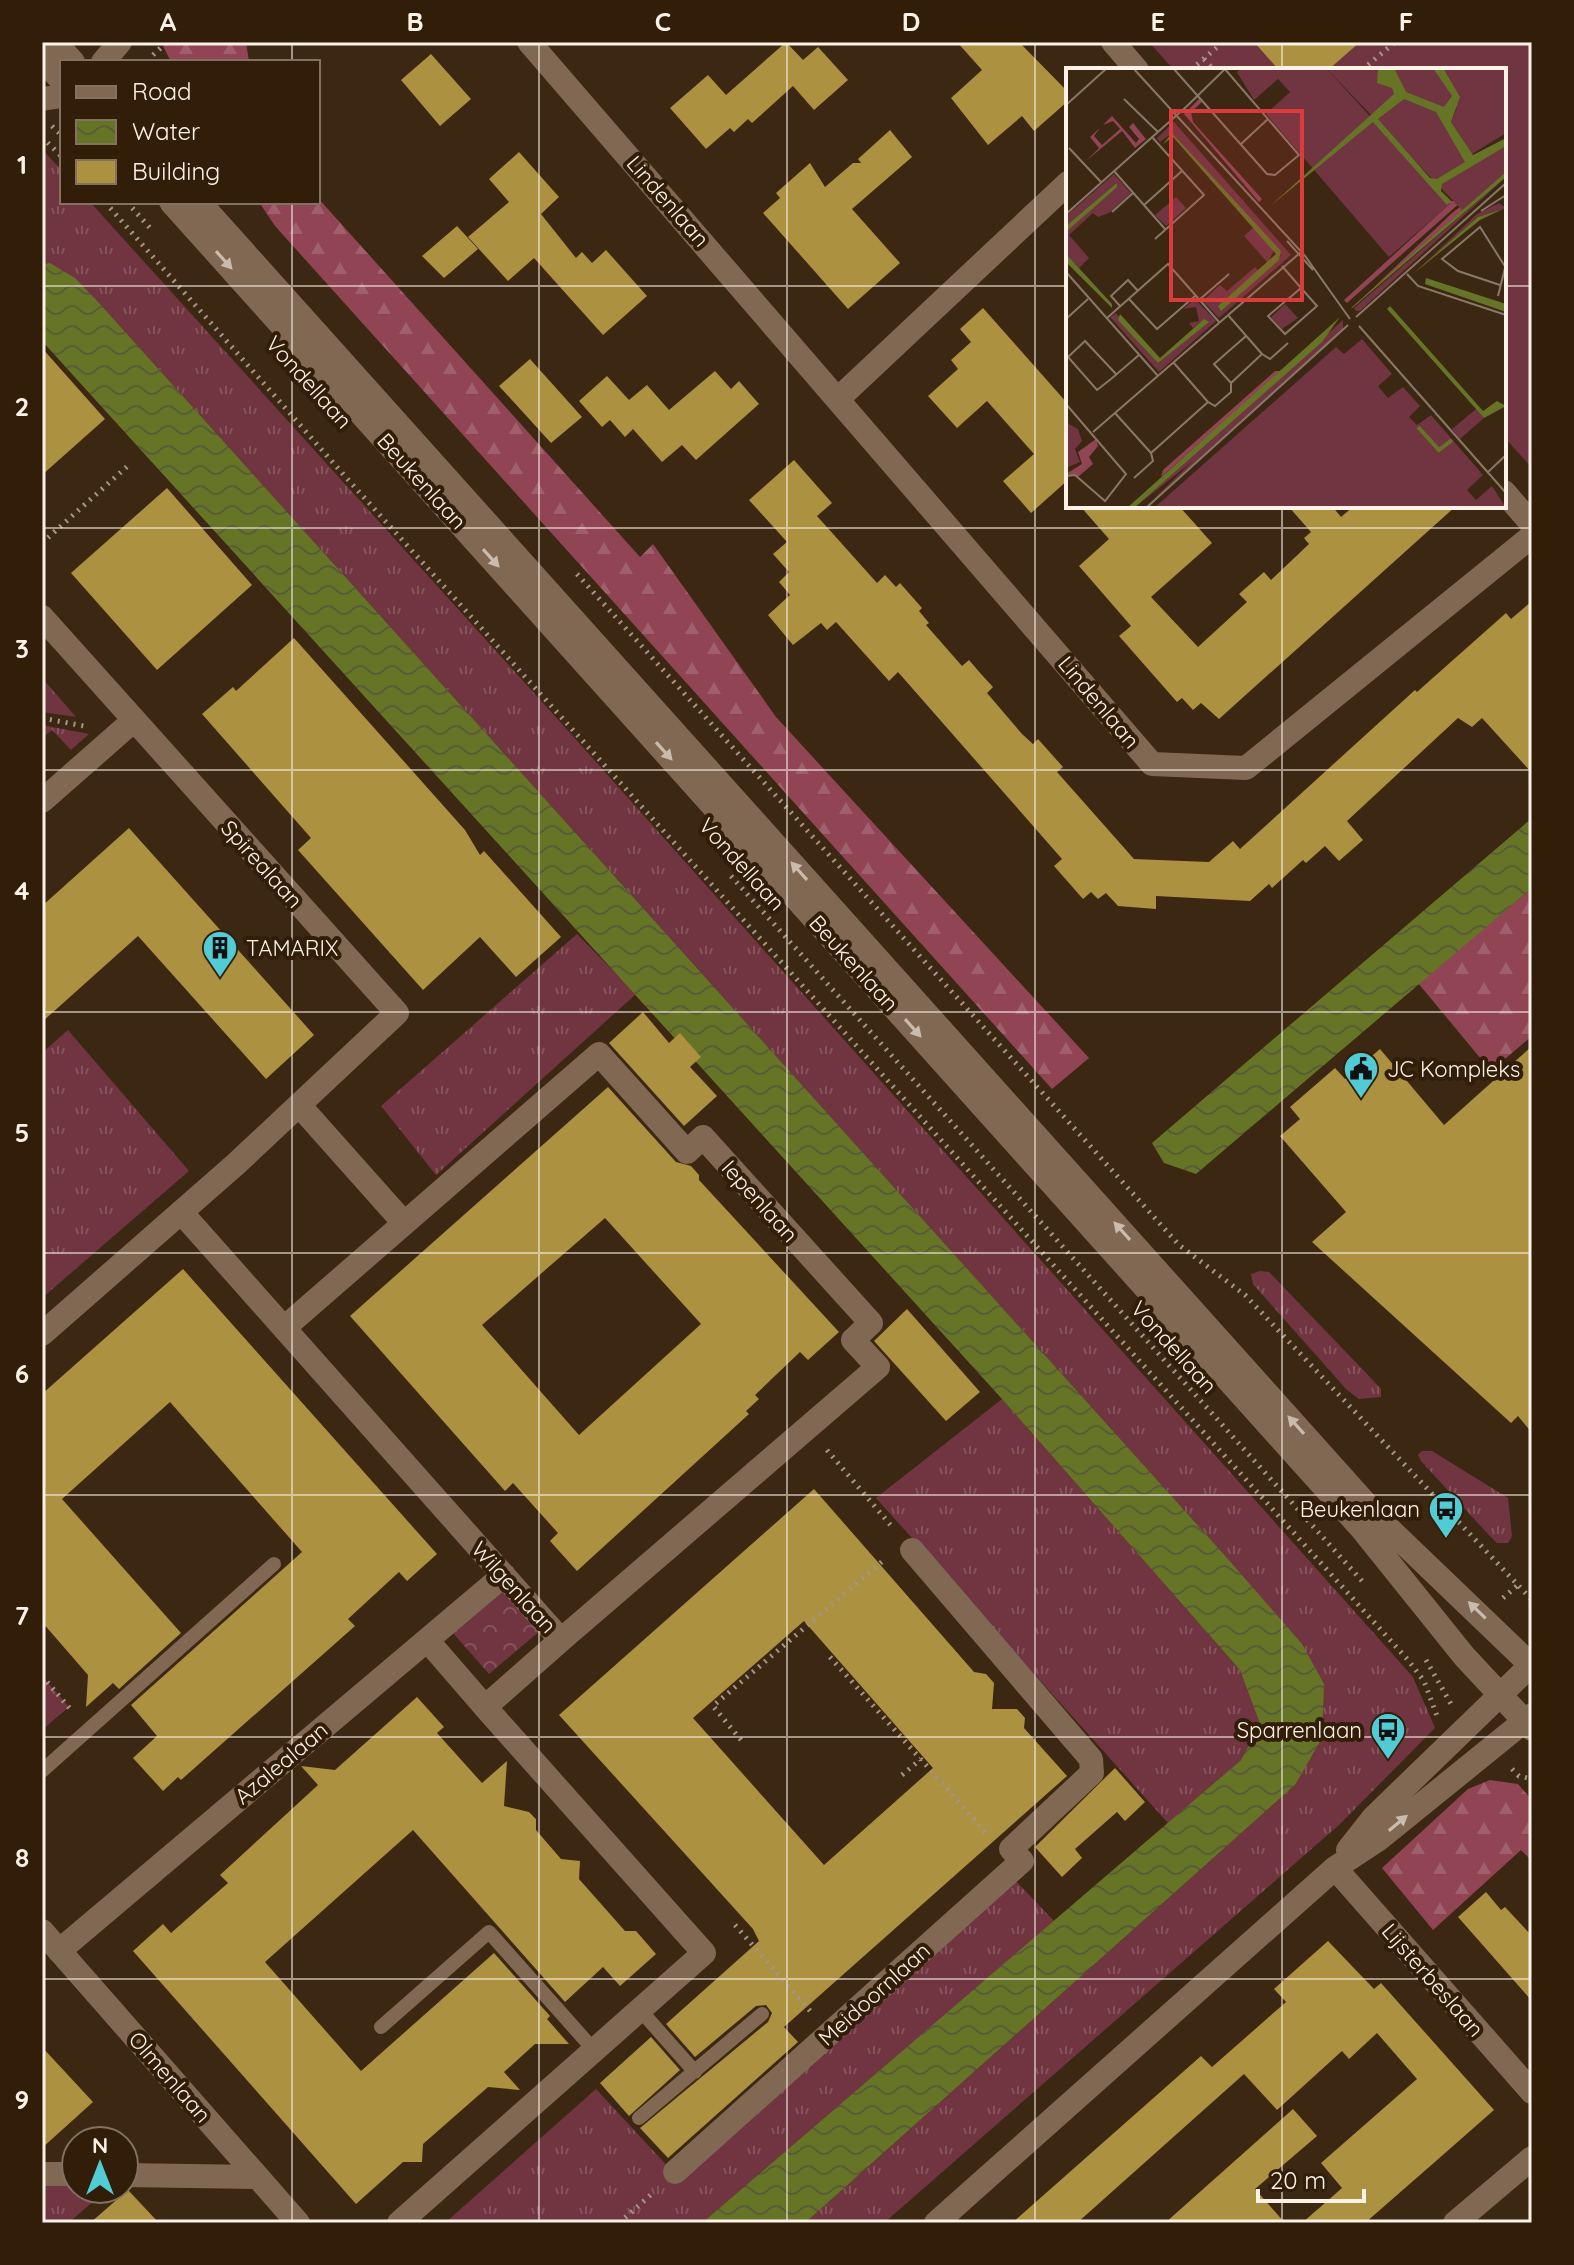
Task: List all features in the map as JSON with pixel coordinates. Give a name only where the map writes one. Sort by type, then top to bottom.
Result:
[{"type":"street","points":[[105,60],[120,42]]},
{"type":"street","name":"Lindenlaan","points":[[529,42],[1152,764],[1246,768],[1532,536]]},
{"type":"street","points":[[1113,42],[1135,68]]},
{"type":"street","points":[[51,49],[70,60]]},
{"type":"street","points":[[51,49],[60,75]]},
{"type":"street","points":[[839,398],[1066,185]]},
{"type":"street","name":"Beukenlaan","points":[[173,204],[1352,1518],[1464,1656],[1530,1722]]},
{"type":"street","name":"Beukenlaan","points":[[201,204],[1384,1524],[1532,1665]]},
{"type":"street","points":[[1506,494],[1532,524]]},
{"type":"street","points":[[42,617],[133,721],[42,801]]},
{"type":"street","name":"Spirealaan","points":[[42,1334],[181,1212],[397,1013],[133,721]]},
{"type":"street","name":"Iepenlaan","points":[[404,1223],[599,1054],[687,1152],[703,1137],[871,1323],[853,1340],[878,1367],[808,1428]]},
{"type":"street","points":[[284,1328],[404,1223],[299,1105]]},
{"type":"street","name":"Wilgenlaan","points":[[181,1212],[561,1640],[485,1707]]},
{"type":"street","points":[[561,1640],[808,1428]]},
{"type":"street","points":[[912,1550],[1091,1759],[1094,1768],[1089,1778],[1011,1849]]},
{"type":"street","name":"Azalealaan","points":[[59,1951],[504,1575]]},
{"type":"street","points":[[399,2223],[704,1953],[427,1640]]},
{"type":"street","points":[[1335,1868],[1374,1817],[1499,1693],[1532,1665]]},
{"type":"street","points":[[936,2223],[1335,1868],[1379,1839],[1469,1762],[1530,1722]]},
{"type":"street","name":"Meidoornlaan","points":[[675,2172],[1022,1861],[1011,1849]]},
{"type":"street","name":"Lijsterbeslaan","points":[[1335,1868],[1532,2092]]},
{"type":"street","name":"Olmenlaan","points":[[42,1931],[295,2222]]},
{"type":"street","points":[[1455,2223],[1532,2158]]},
{"type":"street","points":[[140,2175],[258,2177]]},
{"type":"lane","points":[[42,1771],[274,1564]]},
{"type":"lane","points":[[381,2027],[489,1932],[594,2050]]},
{"type":"lane","points":[[641,2011],[695,2072]]},
{"type":"lane","points":[[639,2118],[762,2014]]},
{"type":"path","points":[[153,55],[167,42]]},
{"type":"path","points":[[1193,68],[1223,42]]},
{"type":"path","points":[[1364,68],[1395,42]]},
{"type":"path","points":[[1204,59],[1212,68]]},
{"type":"path","points":[[42,137],[60,155]]},
{"type":"path","points":[[107,204],[343,474],[1408,1660],[1424,1681],[1440,1725]]},
{"type":"path","points":[[129,204],[158,237]]},
{"type":"path","points":[[42,543],[131,463]]},
{"type":"path","points":[[569,565],[1179,1245],[1245,1295],[1532,1600]]},
{"type":"path","name":"Vondellaan","points":[[730,874],[1367,1587]]},
{"type":"path","points":[[808,1428],[912,1550]]},
{"type":"path","points":[[741,1740],[713,1706],[892,1553],[912,1550]]},
{"type":"path","points":[[1496,1604],[1518,1585]]},
{"type":"path","points":[[1419,1649],[1448,1701]]},
{"type":"path","points":[[830,1657],[998,1847],[1011,1849]]},
{"type":"path","points":[[42,1676],[89,1731]]},
{"type":"path","points":[[902,1775],[921,1759]]},
{"type":"path","points":[[1509,1766],[1519,1776],[1532,1779]]},
{"type":"path","points":[[735,1925],[830,2034]]},
{"type":"path","points":[[619,2223],[675,2172]]},
{"type":"green space","points":[[161,42],[246,42],[249,60],[170,60]]},
{"type":"green space","points":[[1149,42],[1532,42],[1532,468],[1506,439],[1506,68],[1172,68]]},
{"type":"green space","points":[[42,149],[60,169],[60,204],[92,204],[571,734],[1413,1677],[1435,1728],[1339,1825],[884,2223],[805,2223],[1295,1785],[1220,1550],[101,305],[50,263],[42,264]]},
{"type":"green space","points":[[320,200],[640,557],[653,544],[776,717],[1089,1058],[1052,1089],[275,226],[260,204],[320,204]]},
{"type":"green space","points":[[42,678],[76,717],[42,712]]},
{"type":"green space","points":[[42,725],[89,734],[71,750],[52,730],[42,738]]},
{"type":"green space","points":[[1532,888],[1532,1036],[1491,1071],[1418,983]]},
{"type":"green space","points":[[577,934],[636,994],[436,1175],[381,1106]]},
{"type":"green space","points":[[68,1030],[189,1171],[42,1298],[42,1053]]},
{"type":"green space","points":[[1269,1272],[1366,1373],[1381,1389],[1381,1397],[1359,1399],[1346,1389],[1253,1284],[1251,1274]]},
{"type":"green space","points":[[1002,1399],[1240,1670],[1260,1724],[1241,1760],[1168,1823],[876,1498]]},
{"type":"green space","points":[[1422,1451],[1432,1451],[1508,1498],[1512,1536],[1508,1543],[1497,1543],[1487,1533],[1421,1461],[1418,1455]]},
{"type":"green space","points":[[505,1589],[541,1630],[489,1674],[453,1633]]},
{"type":"green space","points":[[42,1676],[69,1707],[42,1730]]},
{"type":"green space","points":[[1490,1780],[1518,1784],[1532,1800],[1532,1861],[1521,1850],[1433,1930],[1382,1868],[1468,1789]]},
{"type":"green space","points":[[1008,1873],[1054,1921],[702,2223],[445,2223],[596,2089],[672,2171]]},
{"type":"green space","points":[[42,2183],[60,2183],[60,2205],[89,2205],[68,2223],[42,2223]]},
{"type":"water","points":[[50,263],[75,278],[101,305],[1220,1550],[1302,1644],[1324,1684],[1322,1738],[1295,1785],[805,2223],[702,2223],[1241,1760],[1260,1724],[1240,1670],[1002,1399],[42,341],[42,264]]},
{"type":"water","points":[[1532,818],[1532,888],[1196,1174],[1164,1163],[1152,1143]]},
{"type":"building","points":[[786,42],[803,60],[818,47],[848,80],[814,110],[793,86],[752,123],[748,119],[734,132],[730,128],[706,149],[670,108],[708,75],[726,95]]},
{"type":"building","points":[[957,42],[1019,42],[1066,90],[1066,103],[1034,131],[1022,116],[988,145],[951,98],[982,70]]},
{"type":"building","points":[[1254,42],[1360,42],[1330,68],[1277,68]]},
{"type":"building","points":[[431,54],[471,99],[440,126],[401,80]]},
{"type":"building","points":[[890,130],[912,157],[852,209],[900,263],[848,309],[763,213],[780,198],[776,193],[810,163],[825,187],[853,163],[861,163],[858,159]]},
{"type":"building","points":[[519,152],[559,197],[541,214],[576,258],[582,252],[592,263],[606,250],[647,296],[603,335],[534,258],[508,281],[468,237],[509,202],[489,179]]},
{"type":"building","points":[[457,226],[478,249],[444,278],[422,256]]},
{"type":"building","points":[[983,308],[1066,402],[1066,482],[1031,513],[1003,481],[1034,454],[987,401],[957,428],[928,396],[958,369],[951,360],[971,342],[960,329]]},
{"type":"building","points":[[42,348],[105,419],[42,475]]},
{"type":"building","points":[[530,359],[582,417],[551,443],[499,386]]},
{"type":"building","points":[[715,371],[731,389],[739,381],[759,404],[696,460],[682,445],[662,462],[633,429],[625,437],[610,420],[602,427],[579,401],[607,376],[629,400],[647,385],[669,410]]},
{"type":"building","points":[[794,460],[832,503],[817,516],[877,583],[885,575],[896,587],[900,583],[922,608],[919,611],[929,623],[926,625],[962,666],[969,660],[993,687],[987,693],[1022,734],[1033,744],[1038,739],[1063,767],[1057,772],[1134,859],[1209,862],[1233,841],[1240,849],[1415,690],[1417,692],[1506,613],[1511,619],[1532,601],[1532,773],[1482,718],[1472,727],[1458,718],[1347,821],[1363,840],[1339,861],[1325,846],[1306,863],[1303,860],[1272,888],[1269,884],[1250,901],[1156,896],[1156,909],[1118,906],[1106,893],[1098,899],[1091,892],[1083,899],[1054,866],[1062,859],[898,672],[889,681],[836,622],[827,630],[821,623],[793,645],[768,615],[790,595],[779,582],[789,572],[773,554],[787,542],[749,500]]},
{"type":"building","points":[[167,488],[252,585],[157,670],[71,573]]},
{"type":"building","points":[[1082,508],[1181,508],[1212,543],[1151,597],[1198,647],[1247,602],[1239,594],[1264,572],[1271,580],[1309,544],[1304,538],[1311,532],[1290,508],[1334,508],[1341,517],[1352,508],[1454,508],[1219,719],[1201,703],[1193,710],[1182,698],[1177,702],[1119,636],[1131,626],[1079,566],[1109,539]]},
{"type":"building","points":[[294,638],[465,830],[480,855],[484,851],[561,937],[516,977],[480,937],[423,990],[298,850],[311,838],[202,714],[233,687],[236,691]]},
{"type":"building","name":"TAMARIX","points":[[129,828],[314,1035],[266,1079],[138,936],[42,1022],[42,906]]},
{"type":"building","points":[[643,1012],[669,1043],[680,1033],[701,1057],[690,1067],[717,1096],[684,1126],[609,1043]]},
{"type":"building","points":[[1532,1046],[1532,1433],[1518,1416],[1511,1423],[1312,1242],[1346,1212],[1280,1136],[1300,1119],[1290,1107],[1335,1068],[1345,1079],[1380,1049],[1444,1125]]},
{"type":"building","points":[[608,1087],[676,1162],[691,1166],[699,1175],[699,1180],[839,1332],[808,1360],[800,1352],[755,1395],[759,1399],[746,1411],[749,1414],[577,1571],[550,1541],[558,1533],[513,1483],[505,1491],[350,1316]],"holes":[[[605,1218],[701,1324],[579,1435],[482,1325]]]},
{"type":"building","points":[[183,1269],[437,1554],[407,1581],[399,1572],[348,1619],[355,1626],[181,1780],[178,1777],[163,1791],[133,1758],[157,1736],[131,1705],[302,1552],[170,1402],[62,1499],[181,1633],[119,1689],[113,1683],[86,1707],[88,1675],[42,1622],[42,1394]]},
{"type":"building","points":[[907,1309],[980,1392],[946,1421],[874,1341]]},
{"type":"building","points":[[814,1489],[974,1672],[986,1674],[994,1683],[992,1709],[1017,1709],[1025,1718],[1024,1728],[1067,1776],[784,2027],[798,2042],[668,2158],[640,2128],[768,2022],[772,2013],[766,2005],[756,2006],[695,2057],[666,2024],[759,1941],[753,1929],[559,1715]],"holes":[[[804,1621],[933,1768],[824,1865],[693,1718]]]},
{"type":"building","points":[[417,1697],[444,1727],[437,1733],[482,1783],[507,1761],[504,1806],[529,1812],[536,1819],[536,1830],[561,1859],[580,1861],[579,1879],[625,1931],[636,1931],[656,1954],[620,1986],[603,1967],[565,2002],[413,1830],[265,1962],[361,2071],[494,1953],[550,2016],[547,2019],[569,2044],[535,2044],[504,2072],[520,2090],[488,2087],[423,2144],[422,2162],[403,2162],[356,2204],[133,1951],[163,1924],[171,1933],[228,1883],[220,1875],[318,1785],[301,1766],[335,1770]]},
{"type":"building","points":[[1115,1768],[1145,1802],[1125,1821],[1117,1812],[1075,1849],[1082,1858],[1062,1877],[1035,1847]]},
{"type":"building","points":[[1486,1892],[1501,1910],[1505,1907],[1532,1936],[1532,2001],[1458,1917]]},
{"type":"building","points":[[1328,1941],[1374,1989],[1381,1983],[1494,2110],[1365,2223],[1302,2223],[1342,2188],[1321,2163],[1417,2079],[1377,2033],[1349,2059],[1342,2051],[1277,2110],[1244,2074],[1077,2223],[1012,2223],[1201,2056],[1212,2067],[1286,2002],[1274,1989]]},
{"type":"building","points":[[651,2037],[680,2070],[629,2116],[600,2083]]},
{"type":"building","points":[[42,2047],[93,2102],[68,2125],[60,2125],[60,2132],[42,2148]]},
{"type":"building","points":[[1293,2109],[1317,2136],[1255,2189],[1285,2223],[1165,2223]]},
{"type":"building","points":[[140,2203],[159,2223],[90,2223],[111,2205]]},
{"type":"place","name":"TAMARIX","points":[[220,979]]},
{"type":"place","name":"JC Kompleks","points":[[1361,1100]]},
{"type":"place","name":"Beukenlaan","points":[[1446,1540]]},
{"type":"place","name":"Sparrenlaan","points":[[1388,1761]]}]
